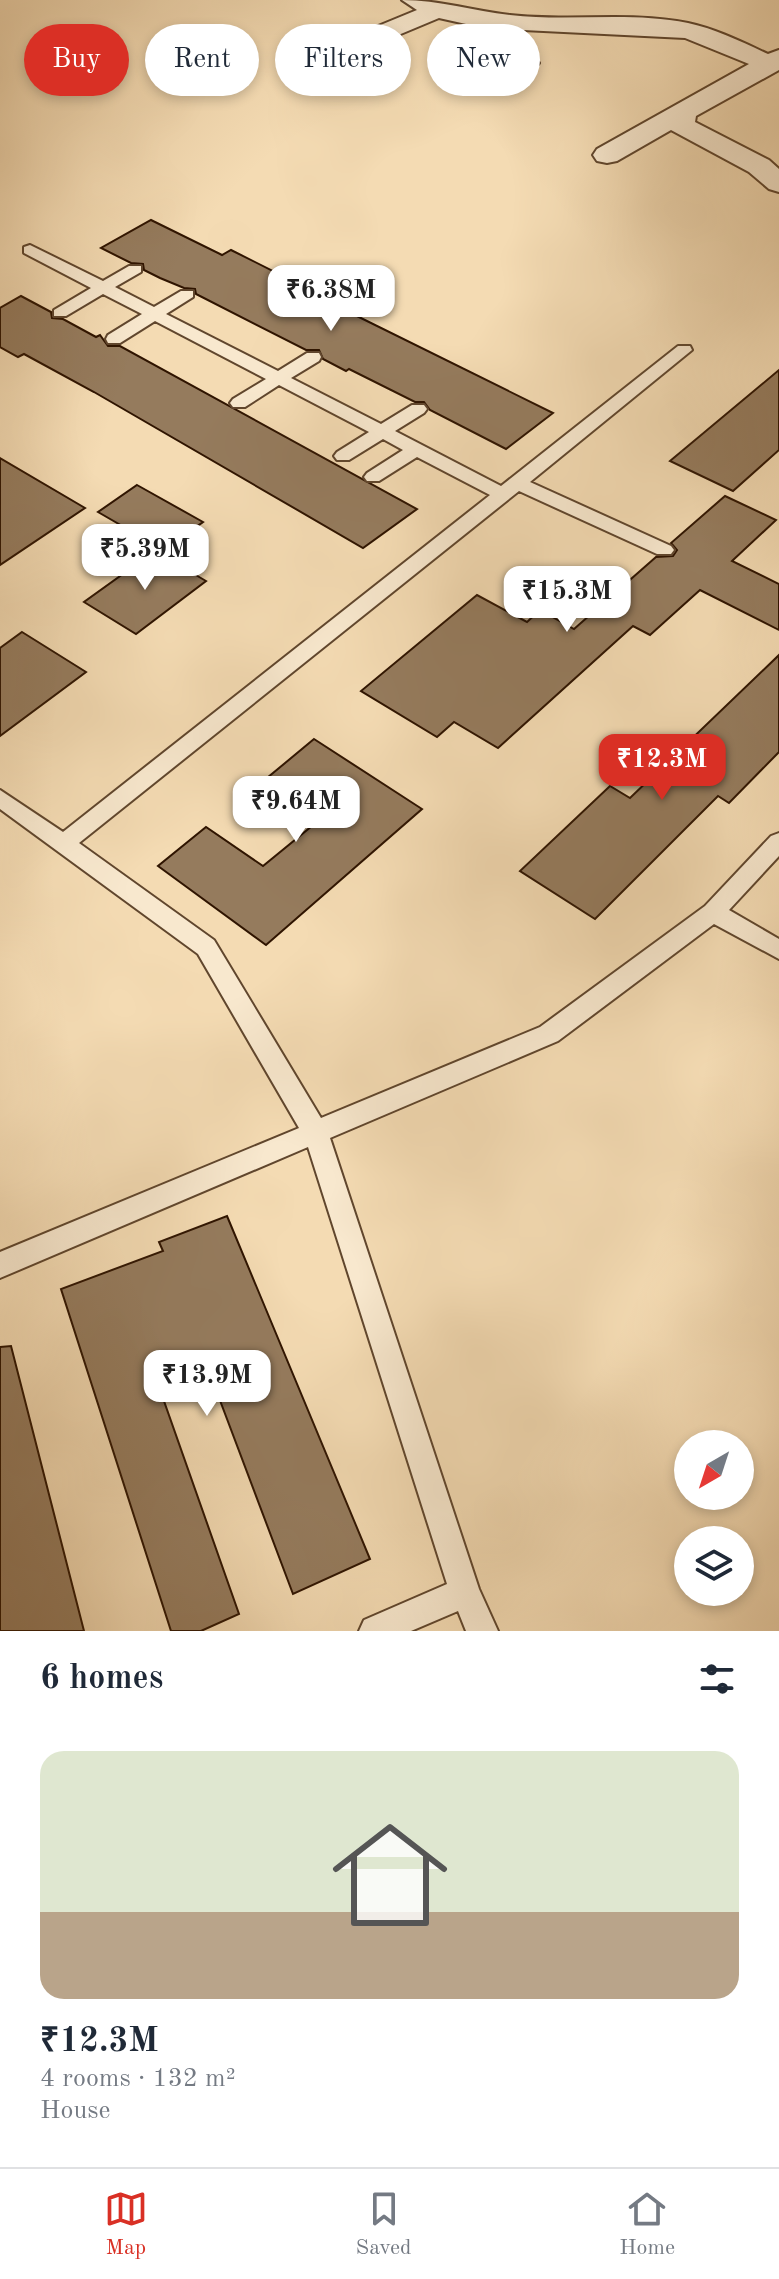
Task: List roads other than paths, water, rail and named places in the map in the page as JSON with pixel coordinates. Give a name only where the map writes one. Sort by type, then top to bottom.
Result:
[{"type":"street","points":[[687,30],[688,0]]},
{"type":"street","points":[[395,24],[425,6],[497,20],[542,11],[687,30],[774,61]]},
{"type":"street","points":[[492,24],[497,20]]},
{"type":"street","points":[[607,155],[774,61]]},
{"type":"street","points":[[683,113],[681,125],[759,166],[779,183]]},
{"type":"lane","points":[[30,250],[417,449],[664,550]]},
{"type":"lane","points":[[60,313],[135,269]]},
{"type":"lane","points":[[114,339],[187,294]]},
{"type":"lane","points":[[64,843],[684,350]]},
{"type":"lane","points":[[239,403],[313,357]]},
{"type":"lane","points":[[343,456],[418,409]]},
{"type":"lane","points":[[373,477],[417,449]]},
{"type":"lane","points":[[0,798],[206,947],[316,1134],[465,1592],[482,1631]]},
{"type":"lane","points":[[0,1265],[549,1034],[713,912],[779,842]]},
{"type":"lane","points":[[713,912],[779,950]]},
{"type":"lane","points":[[375,1631],[465,1592]]}]
